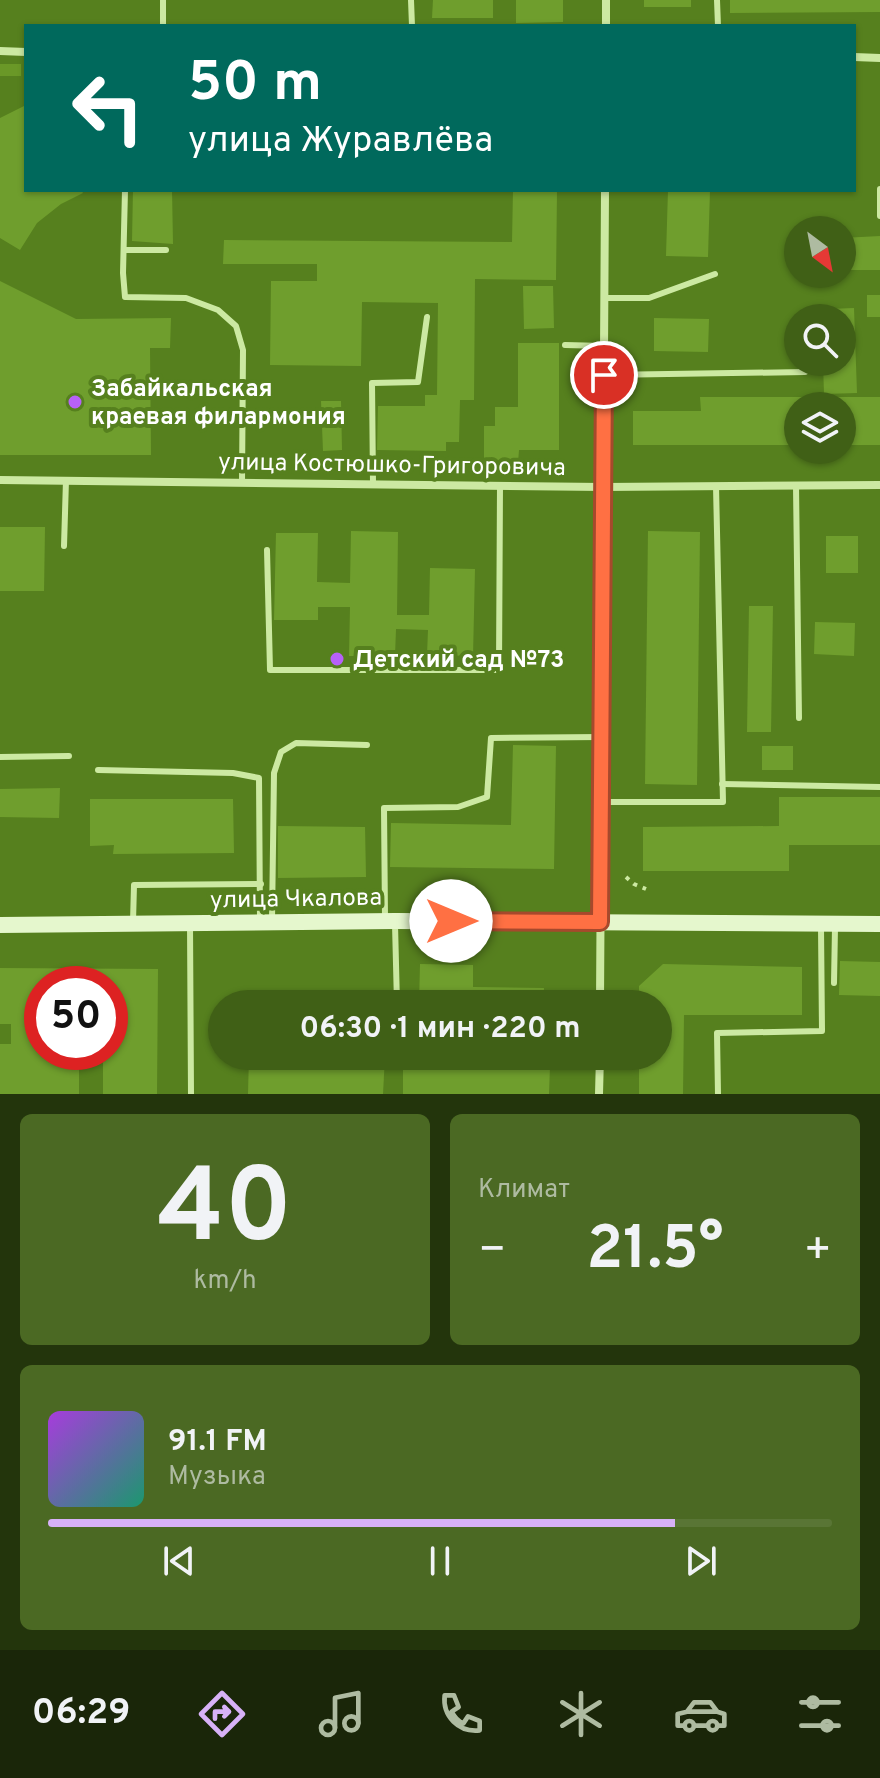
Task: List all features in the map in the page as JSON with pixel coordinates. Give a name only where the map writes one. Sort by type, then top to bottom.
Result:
[{"type":"main road","name":"улица Чкалова","points":[[0,925],[390,921],[880,924]]},
{"type":"street","points":[[606,0],[606,24]]},
{"type":"street","points":[[0,51],[24,52]]},
{"type":"street","points":[[856,57],[880,58]]},
{"type":"street","points":[[600,990],[605,192]]},
{"type":"street","name":"улица Костюшко-Григоровича","points":[[0,480],[603,487],[880,485]]},
{"type":"street","points":[[599,1094],[600,1070]]},
{"type":"lane","points":[[163,0],[163,24]]},
{"type":"lane","points":[[411,0],[412,24]]},
{"type":"lane","points":[[717,0],[718,24]]},
{"type":"lane","points":[[880,189],[880,216]]},
{"type":"lane","points":[[125,192],[125,297],[186,298],[218,310],[236,326],[243,350],[242,483]]},
{"type":"lane","points":[[124,250],[166,250]]},
{"type":"lane","points":[[604,298],[649,298],[715,274]]},
{"type":"lane","points":[[373,484],[372,383],[418,382],[427,317]]},
{"type":"lane","points":[[565,345],[604,346]]},
{"type":"lane","points":[[604,375],[784,372]]},
{"type":"lane","points":[[64,546],[66,480]]},
{"type":"lane","points":[[267,550],[270,670],[499,670],[500,486]]},
{"type":"lane","points":[[601,802],[723,802],[716,486]]},
{"type":"lane","points":[[796,486],[799,718]]},
{"type":"lane","points":[[396,990],[384,808],[458,807],[487,797],[491,738],[602,737]]},
{"type":"lane","points":[[266,924],[274,773],[281,752],[296,743],[367,745]]},
{"type":"lane","points":[[0,757],[69,756]]},
{"type":"lane","points":[[98,770],[233,773],[259,778],[261,884],[266,924]]},
{"type":"lane","points":[[722,784],[880,787]]},
{"type":"lane","points":[[133,924],[134,885],[261,884]]},
{"type":"lane","points":[[828,923],[834,983]]},
{"type":"lane","points":[[718,1094],[717,1033],[822,1031],[828,923]]},
{"type":"lane","points":[[190,924],[191,1094]]},
{"type":"path","points":[[626,877],[646,889]]},
{"type":"green space","points":[[0,64],[21,64],[21,76],[0,76]]},
{"type":"building","points":[[433,0],[493,0],[493,18],[432,18]]},
{"type":"building","points":[[516,0],[563,0],[563,22],[516,23]]},
{"type":"building","points":[[644,0],[691,0],[691,7],[644,7]]},
{"type":"building","points":[[730,0],[880,0],[880,12],[730,13]]},
{"type":"building","points":[[24,106],[24,192],[83,193],[61,204],[37,223],[20,250],[0,238],[0,118]]},
{"type":"building","points":[[133,192],[172,192],[173,244],[132,241]]},
{"type":"building","points":[[513,192],[557,192],[556,280],[475,279],[474,400],[460,400],[459,442],[446,442],[446,451],[377,450],[378,406],[425,406],[425,395],[437,395],[438,303],[362,302],[361,366],[270,365],[271,281],[317,281],[317,264],[223,264],[224,240],[512,242]]},
{"type":"building","points":[[668,192],[710,192],[708,257],[666,256]]},
{"type":"building","points":[[880,236],[880,270],[856,270],[856,237]]},
{"type":"building","name":"Забайкальская краевая филармония","points":[[0,281],[76,319],[171,318],[170,348],[150,348],[151,455],[0,455]]},
{"type":"building","points":[[523,286],[553,286],[554,328],[524,329]]},
{"type":"building","points":[[867,295],[880,295],[880,317],[867,317]]},
{"type":"building","points":[[654,318],[709,319],[708,352],[654,351]]},
{"type":"building","points":[[518,343],[559,343],[559,450],[519,450],[518,463],[484,463],[484,426],[495,426],[495,407],[518,407]]},
{"type":"building","points":[[856,365],[857,393],[824,392],[823,376],[856,376]]},
{"type":"building","points":[[700,397],[784,397],[784,445],[633,445],[633,411],[701,411]]},
{"type":"building","points":[[856,397],[880,397],[880,445],[856,445]]},
{"type":"building","points":[[321,401],[341,401],[342,450],[323,451]]},
{"type":"building","points":[[0,527],[45,527],[44,591],[0,591]]},
{"type":"building","points":[[351,531],[398,532],[397,615],[429,615],[430,568],[475,569],[473,656],[427,655],[428,630],[396,629],[395,656],[349,656],[350,607],[318,607],[318,620],[274,620],[276,533],[318,533],[317,582],[350,583]]},
{"type":"building","points":[[648,531],[700,532],[697,785],[645,784]]},
{"type":"building","points":[[826,536],[858,536],[858,573],[826,573]]},
{"type":"building","points":[[749,606],[773,606],[771,732],[747,732]]},
{"type":"building","points":[[815,622],[855,623],[854,656],[814,654]]},
{"type":"building","points":[[513,745],[556,746],[554,869],[390,867],[391,823],[511,825]]},
{"type":"building","points":[[762,746],[793,746],[793,770],[762,770]]},
{"type":"building","points":[[60,788],[59,818],[0,817],[0,789]]},
{"type":"building","points":[[779,797],[880,797],[880,845],[789,845],[789,871],[643,871],[643,827],[779,826]]},
{"type":"building","points":[[90,799],[233,799],[234,853],[113,854],[114,845],[90,846]]},
{"type":"building","points":[[278,826],[365,827],[366,877],[278,878]]},
{"type":"building","points":[[840,961],[880,962],[880,996],[839,995]]},
{"type":"building","points":[[420,964],[473,965],[473,987],[544,988],[544,990],[419,990]]},
{"type":"building","points":[[663,964],[802,967],[802,1015],[684,1015],[683,1094],[639,1094],[639,1070],[672,1070],[672,990],[639,990],[639,986]]},
{"type":"building","points":[[0,968],[24,968],[24,1070],[79,1070],[79,1094],[0,1094],[0,1044],[11,1044],[11,1024],[0,1024]]},
{"type":"building","points":[[128,969],[158,969],[157,1094],[103,1094],[103,1070],[128,1070]]},
{"type":"building","points":[[249,1070],[384,1070],[383,1094],[248,1094]]},
{"type":"building","points":[[403,1070],[550,1070],[549,1094],[403,1094]]},
{"type":"place","name":"Забайкальская краевая филармония","points":[[75,402]]},
{"type":"place","name":"Детский сад №73","points":[[337,659]]},
{"type":"route","points":[[451,921],[600,922],[604,375]]}]
